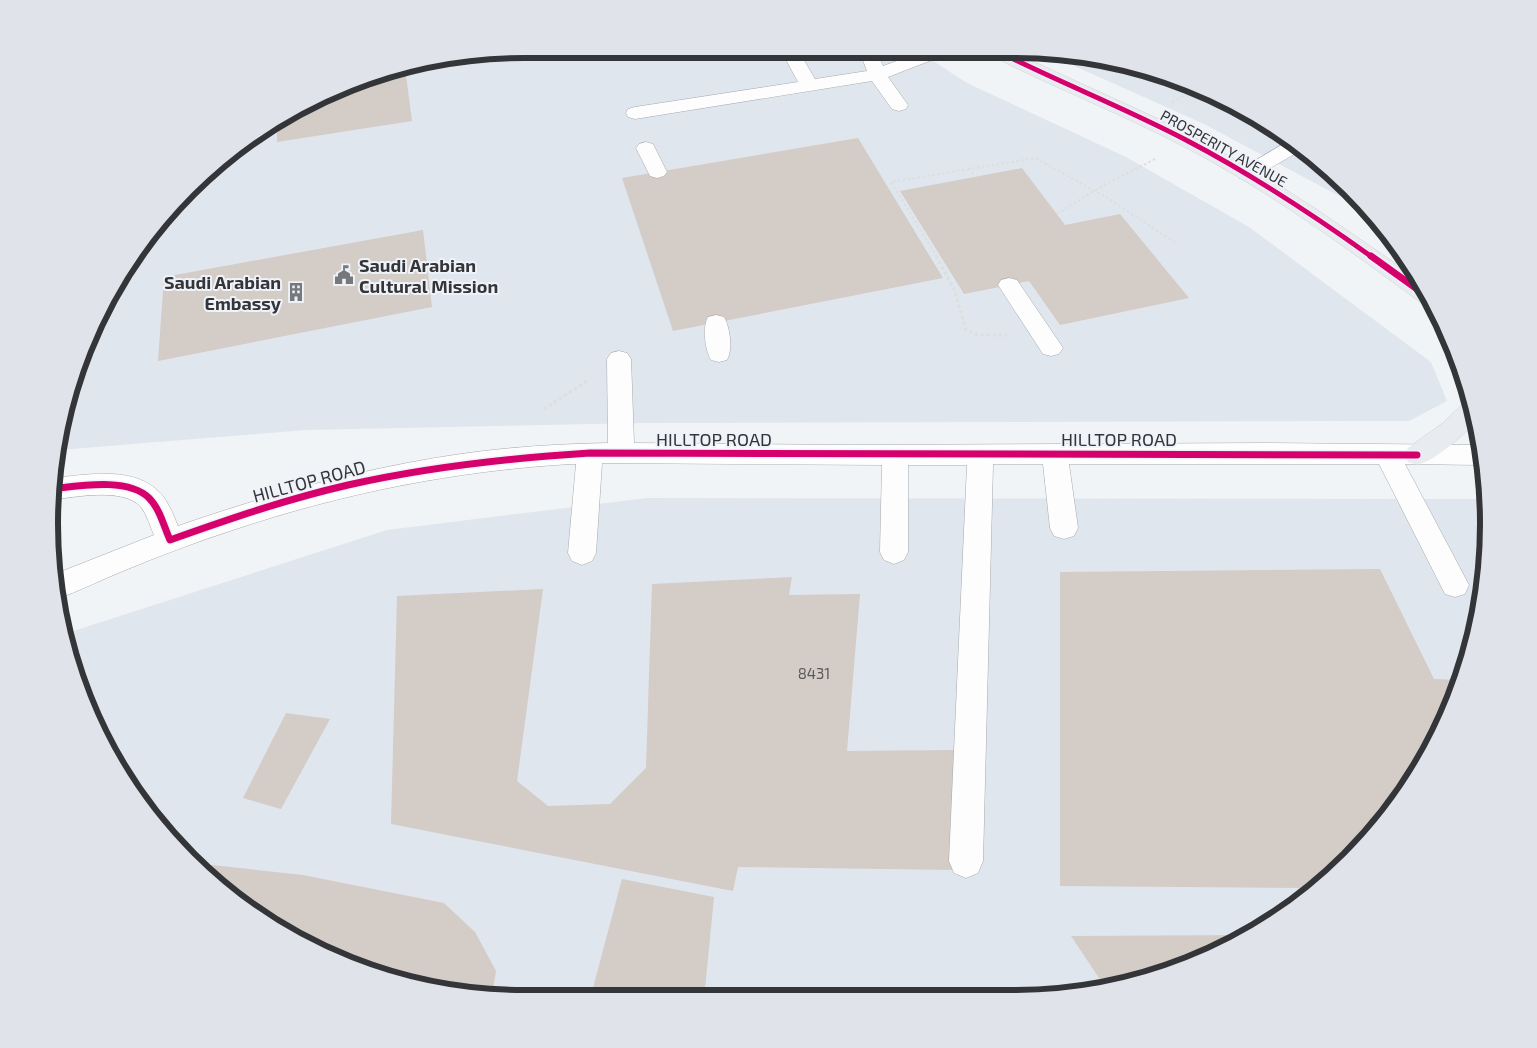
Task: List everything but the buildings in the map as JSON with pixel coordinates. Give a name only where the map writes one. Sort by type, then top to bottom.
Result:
[{"type":"main road","name":"PROSPERITY AVENUE","points":[[1011,58],[1130,113],[1246,174],[1328,226],[1415,288]]},
{"type":"main road","points":[[1417,455],[1452,430],[1467,415]]},
{"type":"street","points":[[794,58],[809,86]]},
{"type":"street","points":[[871,58],[877,75],[899,105]]},
{"type":"street","points":[[635,113],[877,75],[921,58]]},
{"type":"street","points":[[646,148],[657,172]]},
{"type":"street","points":[[1246,174],[1289,149]]},
{"type":"street","points":[[1010,285],[1046,342]]},
{"type":"street","points":[[716,323],[719,354]]},
{"type":"street","points":[[619,359],[621,454]]},
{"type":"street","points":[[582,553],[590,453]]},
{"type":"street","name":"HILLTOP ROAD","points":[[61,585],[170,540],[248,512],[366,481],[464,464],[520,457],[590,453],[1475,455]]},
{"type":"street","points":[[966,861],[980,454]]},
{"type":"street","points":[[1055,454],[1064,528]]},
{"type":"street","points":[[1387,454],[1455,585]]},
{"type":"street","points":[[894,552],[895,455]]},
{"type":"street","points":[[58,489],[111,485],[139,490],[150,498],[170,540]]},
{"type":"path","points":[[1172,102],[1190,92]]},
{"type":"path","points":[[1046,342],[979,335],[966,330],[954,289],[944,269],[891,182],[1036,158],[1095,190],[1176,243]]},
{"type":"path","points":[[1057,214],[1095,190],[1155,159]]},
{"type":"path","points":[[968,168],[975,177]]},
{"type":"path","points":[[544,409],[619,359]]},
{"type":"shaded area","points":[[493,58],[929,58],[967,83],[1126,157],[1249,227],[1431,362],[1447,401],[1409,421],[643,423],[306,430],[63,450],[73,403],[82,374],[93,345],[120,291],[136,265],[173,216],[216,173],[265,136],[291,120],[345,93],[403,73],[463,61]]},
{"type":"shaded area","points":[[1060,60],[1104,66],[1134,73],[1192,93],[1219,106],[1272,136],[1297,154],[1321,173],[1353,204],[1343,198],[1204,124]]},
{"type":"shaded area","points":[[647,498],[1479,499],[1480,524],[1479,555],[1471,615],[1455,674],[1444,703],[1417,757],[1401,783],[1364,832],[1321,875],[1297,894],[1246,928],[1219,942],[1192,955],[1134,975],[1074,987],[1044,990],[493,990],[463,987],[403,975],[374,966],[318,942],[265,912],[216,875],[194,854],[173,832],[136,783],[120,757],[93,703],[82,674],[70,632],[387,530]]},
{"type":"cycle path","points":[[1011,58],[1160,127],[1248,174],[1309,213],[1415,287]]},
{"type":"cycle path","points":[[58,488],[88,485],[116,485],[129,487],[140,492],[149,498],[155,507],[170,540],[248,512],[347,485],[395,475],[519,457],[590,453],[1417,455]]},
{"type":"place","name":"Saudi Arabian Cultural Mission","points":[[344,275]]},
{"type":"place","name":"Saudi Arabian Embassy","points":[[296,292]]}]
